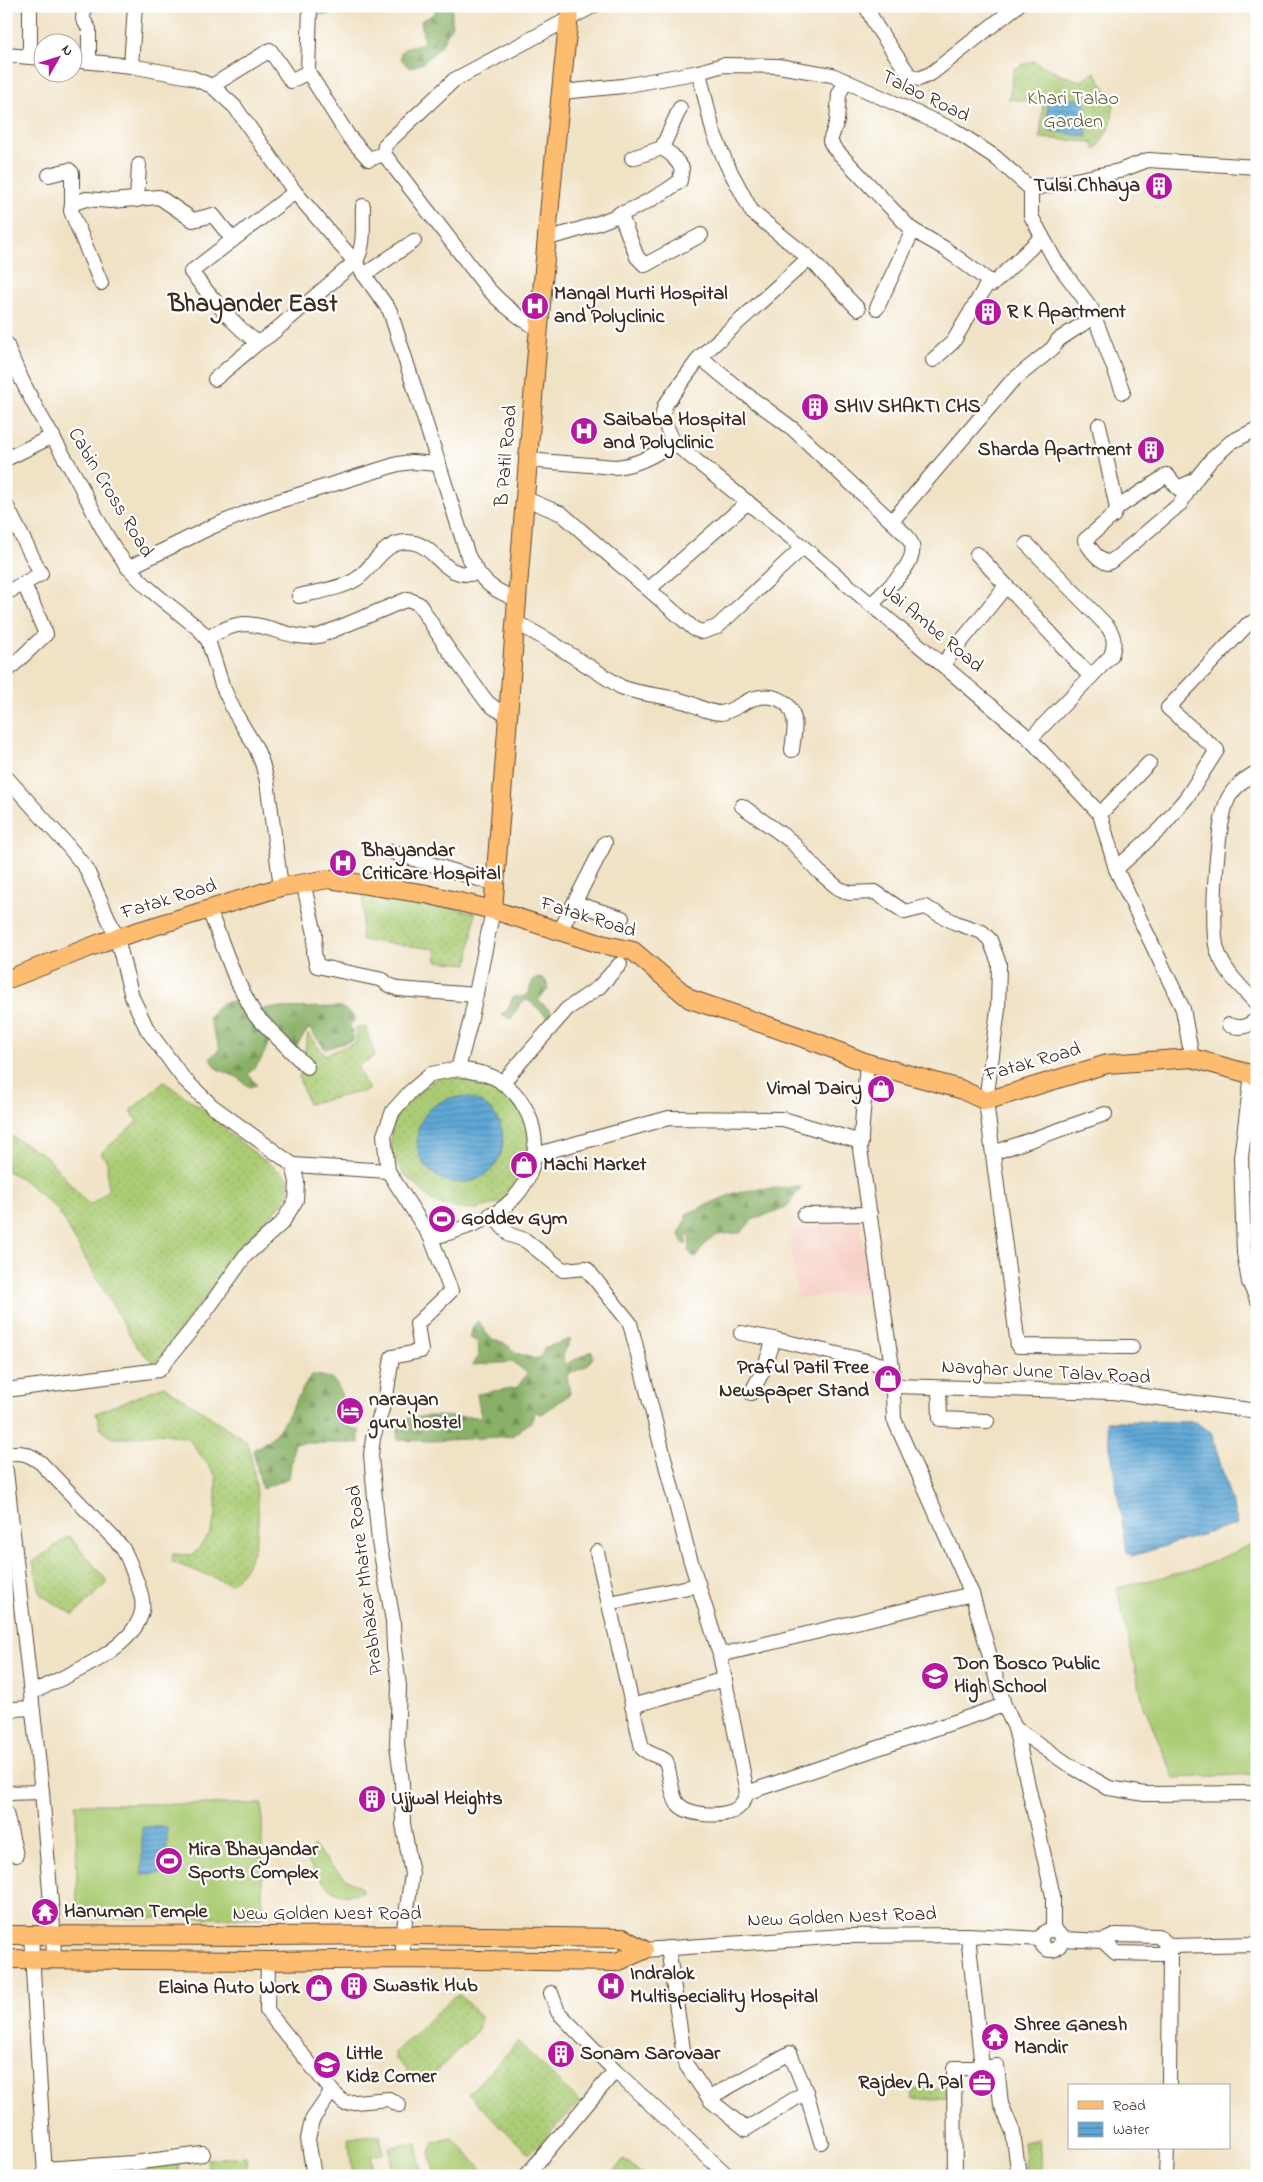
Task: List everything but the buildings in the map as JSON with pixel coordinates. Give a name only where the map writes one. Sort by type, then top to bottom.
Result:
[{"type":"main road","name":"B Patil Road","points":[[493,910],[519,600],[527,460],[569,13]]},
{"type":"main road","name":"Fatak Road","points":[[6,980],[117,938],[281,886],[329,879],[426,894],[493,910],[597,943],[633,951],[690,999],[818,1043],[867,1063],[960,1089],[986,1101],[1107,1064],[1192,1058],[1254,1075]]},
{"type":"main road","name":"New Golden Nest Road","points":[[6,1935],[259,1936],[403,1934],[623,1938],[644,1950]]},
{"type":"main road","name":"New Golden Nest Road","points":[[6,1959],[268,1961],[403,1959],[617,1962],[644,1950]]},
{"type":"street","points":[[30,6],[33,32]]},
{"type":"street","points":[[84,6],[83,19],[89,29],[88,61]]},
{"type":"street","points":[[132,66],[135,6]]},
{"type":"street","points":[[310,6],[308,72],[349,137],[369,159],[384,154]]},
{"type":"street","points":[[539,329],[518,318],[502,305],[488,289],[384,154],[385,145],[454,80],[569,13],[593,6]]},
{"type":"street","points":[[866,6],[876,26],[910,76],[919,79],[932,72],[1018,6]]},
{"type":"street","points":[[212,86],[270,50],[291,81],[308,72]]},
{"type":"street","points":[[6,55],[32,57]]},
{"type":"street","points":[[82,61],[132,66],[190,77],[212,86],[235,107],[295,192],[355,262],[390,311],[468,556],[477,573],[488,585],[498,592],[519,600]]},
{"type":"street","name":"Talao Road","points":[[562,92],[623,86],[699,72],[723,65],[778,66],[832,75],[954,130],[995,157],[1031,189]]},
{"type":"street","points":[[699,72],[713,131],[726,163],[752,212],[809,258],[858,309]]},
{"type":"street","points":[[846,81],[839,94],[837,121],[830,141],[834,148],[913,230],[944,248],[994,284],[1042,237]]},
{"type":"street","points":[[632,158],[662,148],[680,108]]},
{"type":"street","points":[[548,238],[579,230],[662,195],[680,181],[682,168],[672,155],[662,148]]},
{"type":"street","points":[[1122,392],[1094,316],[1055,260],[1031,216],[1031,189],[1120,171],[1148,160],[1257,167]]},
{"type":"street","points":[[137,200],[139,165]]},
{"type":"street","points":[[49,175],[69,170],[72,173],[71,211],[102,283]]},
{"type":"street","points":[[259,342],[249,337],[218,305],[191,272],[295,192]]},
{"type":"street","points":[[72,204],[86,199],[111,201],[159,197],[193,220],[213,215],[234,240]]},
{"type":"street","points":[[215,379],[259,342],[270,336],[355,262],[360,254],[362,245],[363,206]]},
{"type":"street","points":[[620,213],[637,257],[645,265],[701,235]]},
{"type":"street","points":[[877,308],[913,230]]},
{"type":"street","points":[[364,275],[414,241]]},
{"type":"street","points":[[527,460],[615,467],[629,466],[674,443],[666,430],[662,417],[665,405],[700,357],[809,258]]},
{"type":"street","points":[[933,360],[953,342],[989,281]]},
{"type":"street","points":[[893,520],[1011,382],[1053,348],[1058,340],[1094,316]]},
{"type":"street","name":"Cabin Cross Road","points":[[6,342],[9,362],[41,420],[53,436],[110,540],[128,568],[206,638],[222,685],[262,763],[267,781],[281,886]]},
{"type":"street","points":[[700,357],[735,386],[793,429],[893,520],[909,540],[912,545],[912,556],[908,566],[872,604]]},
{"type":"street","points":[[1099,425],[1117,508]]},
{"type":"street","points":[[1195,480],[1178,488],[1167,475],[1117,508],[1114,515],[1085,540],[1102,561],[1108,563],[1180,504],[1195,480],[1211,460],[1231,442],[1257,429]]},
{"type":"street","points":[[6,459],[53,436]]},
{"type":"street","name":"Jai Ambe Road","points":[[674,443],[872,604],[1030,739],[1100,814],[1116,869],[1183,1009],[1192,1058]]},
{"type":"street","points":[[128,568],[211,527],[301,493],[398,464],[412,462],[439,464]]},
{"type":"street","points":[[524,498],[562,514],[694,629],[702,632],[707,632],[717,627],[803,547]]},
{"type":"street","points":[[649,589],[748,502]]},
{"type":"street","points":[[6,505],[41,574],[6,592]]},
{"type":"street","points":[[299,596],[336,587],[358,578],[374,560],[392,545],[407,542],[422,545],[457,574],[466,576],[477,573]]},
{"type":"street","points":[[1027,544],[1108,627],[1113,635],[1115,645],[1111,656],[1030,739]]},
{"type":"street","points":[[977,554],[1091,677]]},
{"type":"street","points":[[6,672],[46,634],[24,584]]},
{"type":"street","points":[[943,664],[1006,586]]},
{"type":"street","points":[[206,638],[228,627],[245,624],[313,638],[408,599],[419,604],[447,648],[487,702],[496,709],[509,714]]},
{"type":"street","points":[[1116,869],[1160,829],[1187,797],[1217,750],[1168,708],[1247,625],[1257,620]]},
{"type":"street","points":[[517,623],[546,639],[621,687],[635,692],[656,694],[691,704],[706,711],[721,713],[764,696],[776,697],[784,702],[791,711],[794,720],[792,750]]},
{"type":"street","points":[[1100,814],[1149,763]]},
{"type":"street","points":[[1257,772],[1240,782],[1227,798],[1222,820],[1216,872],[1213,931],[1216,948],[1223,964],[1257,1004]]},
{"type":"street","points":[[6,777],[86,868],[117,938],[132,997],[146,1029],[183,1078],[212,1106],[293,1165],[388,1171]]},
{"type":"street","points":[[742,806],[791,840],[818,871],[838,888],[849,893],[875,892],[905,912],[925,907],[956,923],[982,932],[990,940],[999,963],[1000,976],[998,1010],[986,1101],[1018,1346],[1132,1347]]},
{"type":"street","points":[[560,931],[605,843]]},
{"type":"street","points":[[392,852],[495,884]]},
{"type":"street","points":[[303,882],[315,934],[314,953],[317,966],[383,980],[398,989],[476,995]]},
{"type":"street","points":[[574,903],[622,918]]},
{"type":"street","points":[[209,910],[235,977],[255,1015],[307,1067]]},
{"type":"street","points":[[458,1069],[476,995],[493,910]]},
{"type":"street","points":[[502,1082],[567,1009],[599,987],[620,964]]},
{"type":"street","points":[[1229,1025],[1240,1028],[1248,1026],[1257,1019]]},
{"type":"street","points":[[867,1063],[861,1142],[892,1367],[894,1419],[972,1594],[1004,1706],[1014,1728],[1053,1896],[1057,1934],[1058,1948],[1051,1950],[1045,1948],[1041,1939],[1046,1931],[1057,1934],[1104,1941],[1116,1935],[1158,1936],[1170,1946],[1257,1944]]},
{"type":"street","points":[[458,1069],[484,1073],[502,1082],[522,1103],[534,1127],[534,1155],[529,1180],[512,1200],[469,1226],[431,1238],[388,1171],[384,1135],[393,1111],[411,1091],[431,1074],[458,1069]]},
{"type":"street","points":[[1254,1075],[1241,1157],[1244,1253],[1249,1282],[1257,1299]]},
{"type":"street","points":[[993,1153],[1105,1114]]},
{"type":"street","points":[[534,1155],[669,1118],[783,1119],[861,1142]]},
{"type":"street","points":[[6,1390],[159,1370],[204,1314],[245,1256],[282,1223],[296,1200],[297,1182],[293,1165]]},
{"type":"street","points":[[491,1214],[510,1235],[525,1240],[563,1270],[586,1268],[630,1323],[699,1585],[720,1655],[747,1793],[742,1804],[733,1811],[718,1814],[694,1812],[682,1807],[676,1802],[666,1761],[646,1752],[642,1748],[597,1552]]},
{"type":"street","points":[[804,1215],[870,1214]]},
{"type":"street","name":"Prabhakar Mhatre Road","points":[[403,1959],[403,1934],[412,1874],[403,1824],[402,1782],[397,1745],[399,1686],[392,1621],[379,1542],[371,1455],[373,1438],[386,1396],[392,1357],[421,1350],[418,1324],[451,1291],[431,1238]]},
{"type":"street","points":[[741,1333],[892,1367]]},
{"type":"street","points":[[751,1393],[764,1369],[774,1339]]},
{"type":"street","name":"Navghar June Talav Road","points":[[892,1386],[1113,1392],[1257,1411]]},
{"type":"street","points":[[940,1388],[940,1418],[987,1422]]},
{"type":"street","points":[[6,1454],[17,1452],[29,1454],[41,1463],[121,1546],[128,1556],[142,1596],[142,1609],[139,1621],[109,1652],[31,1693]]},
{"type":"street","points":[[6,1471],[42,1792],[54,1934],[54,1959]]},
{"type":"street","points":[[609,1603],[699,1585]]},
{"type":"street","points":[[720,1655],[972,1594]]},
{"type":"street","points":[[632,1706],[725,1679]]},
{"type":"street","points":[[747,1793],[1004,1706]]},
{"type":"street","points":[[6,1716],[14,1709],[32,1708]]},
{"type":"street","points":[[1014,1728],[1069,1766],[1109,1788],[1145,1794],[1257,1794]]},
{"type":"street","points":[[6,1794],[42,1792]]},
{"type":"street","points":[[6,1813],[16,1855]]},
{"type":"street","points":[[31,1935],[45,2172],[203,2154]]},
{"type":"street","points":[[968,1935],[982,2068]]},
{"type":"street","name":"New Golden Nest Road","points":[[644,1950],[843,1936],[968,1935],[1041,1939]]},
{"type":"street","points":[[1169,2084],[1170,1946]]},
{"type":"street","points":[[668,1948],[685,2063],[709,2098],[746,2129],[806,2092]]},
{"type":"street","points":[[268,1961],[267,2011],[332,2091],[344,2103],[389,2099],[400,2105]]},
{"type":"street","points":[[551,1993],[558,2012],[615,2071],[728,2176]]},
{"type":"street","points":[[709,2098],[790,2053],[806,2092],[821,2142]]},
{"type":"street","points":[[955,2176],[954,2068],[997,2066],[1001,2104],[1012,2132],[1019,2176]]},
{"type":"street","points":[[526,2176],[615,2071]]},
{"type":"street","points":[[314,2176],[308,2139],[312,2120],[332,2091]]},
{"type":"street","points":[[1166,2176],[1167,2150]]},
{"type":"shaded area","points":[[860,1223],[868,1293],[797,1298],[790,1229]]},
{"type":"green space","points":[[314,6],[348,6],[348,11],[314,16]]},
{"type":"green space","points":[[437,6],[452,6],[452,25],[441,46],[423,63],[409,68],[401,59],[401,52],[407,47],[424,43],[421,21],[434,14]]},
{"type":"green space","name":"Khari Talao Garden","points":[[1033,61],[1061,75],[1081,81],[1095,72],[1114,102],[1111,125],[1096,150],[1091,142],[1040,138],[1043,103],[1009,99],[1014,69]]},
{"type":"green space","points":[[364,894],[402,897],[475,913],[468,964],[437,961],[436,949],[361,940]]},
{"type":"green space","points":[[535,978],[544,979],[547,982],[548,990],[538,1000],[554,1014],[550,1019],[528,1000],[520,1005],[511,1019],[501,1014],[507,1011],[513,997],[524,996],[529,992]]},
{"type":"green space","points":[[235,1001],[243,1005],[270,1037],[262,1057],[248,1074],[257,1085],[249,1087],[237,1077],[217,1069],[210,1058],[220,1049],[208,1017],[222,1003]]},
{"type":"green space","points":[[341,1007],[356,1018],[350,1025],[354,1040],[325,1049],[309,1028],[297,1045],[299,1053],[256,1011],[268,1008]]},
{"type":"green space","points":[[365,1026],[375,1056],[359,1065],[358,1069],[369,1090],[308,1104],[299,1078],[308,1034],[325,1055],[357,1042],[355,1028]]},
{"type":"green space","points":[[459,1073],[501,1086],[528,1122],[528,1166],[518,1186],[502,1202],[477,1209],[456,1208],[435,1203],[403,1173],[391,1153],[391,1129],[400,1107],[437,1077]]},
{"type":"green space","points":[[164,1082],[217,1119],[228,1133],[288,1178],[288,1195],[216,1282],[155,1364],[137,1347],[56,1208],[25,1181],[6,1170],[6,1133],[46,1156],[86,1202],[92,1204],[108,1190],[107,1162],[101,1153],[137,1122],[131,1110]]},
{"type":"green space","points":[[801,1187],[787,1207],[752,1220],[741,1233],[713,1237],[708,1240],[695,1259],[689,1252],[690,1238],[687,1233],[686,1245],[679,1234],[686,1220],[686,1214],[734,1193],[758,1189]]},
{"type":"green space","points":[[478,1321],[490,1338],[509,1346],[516,1353],[535,1359],[541,1357],[544,1348],[571,1339],[563,1355],[564,1365],[592,1351],[593,1357],[588,1365],[567,1375],[570,1394],[542,1414],[535,1412],[531,1422],[512,1436],[433,1441],[397,1440],[399,1420],[428,1416],[481,1417],[477,1394],[518,1387],[527,1373],[513,1362],[472,1365],[479,1356],[478,1342],[470,1338],[473,1326]]},
{"type":"green space","points":[[312,1375],[331,1379],[336,1384],[342,1398],[341,1424],[359,1430],[359,1443],[294,1443],[289,1478],[262,1489],[253,1450],[279,1430]]},
{"type":"green space","points":[[164,1386],[248,1442],[257,1498],[257,1536],[252,1553],[244,1569],[231,1584],[172,1562],[173,1554],[193,1555],[210,1534],[216,1515],[216,1476],[188,1438],[160,1433],[129,1438],[112,1438],[101,1429],[96,1413]]},
{"type":"green space","points":[[69,1536],[108,1582],[74,1615],[41,1595],[33,1562]]},
{"type":"green space","points":[[1257,1542],[1257,1774],[1174,1778],[1143,1703],[1117,1588],[1196,1569]]},
{"type":"green space","name":"Mira Bhayandar Sports Complex","points":[[76,1804],[262,1804],[262,1918],[77,1918]]},
{"type":"green space","points":[[314,1846],[348,1880],[358,1885],[362,1892],[342,1894],[327,1886],[304,1856]]},
{"type":"green space","points":[[460,1995],[481,2018],[478,2030],[429,2079],[424,2082],[416,2081],[395,2058],[395,2052],[454,1996]]},
{"type":"green space","points":[[518,2042],[580,2102],[529,2154],[468,2094]]},
{"type":"green space","points":[[947,2087],[948,2098],[913,2100],[912,2090]]},
{"type":"green space","points":[[380,2134],[383,2154],[371,2156],[374,2176],[353,2176],[348,2138]]},
{"type":"green space","points":[[453,2138],[488,2176],[435,2176],[430,2152],[434,2142]]},
{"type":"green space","points":[[1039,2139],[1042,2176],[1026,2176],[1023,2142]]},
{"type":"green space","points":[[417,2143],[422,2176],[393,2176],[389,2147]]},
{"type":"green space","points":[[246,2156],[248,2176],[193,2176],[193,2171],[208,2168],[207,2159]]},
{"type":"green space","points":[[624,2159],[644,2176],[610,2176]]},
{"type":"green space","points":[[178,2164],[179,2176],[111,2176],[111,2170]]},
{"type":"water","points":[[1047,97],[1085,100],[1087,137],[1048,130]]},
{"type":"water","points":[[460,1097],[476,1101],[490,1110],[499,1124],[503,1140],[499,1156],[490,1170],[476,1179],[460,1183],[444,1179],[430,1170],[421,1156],[417,1140],[421,1124],[430,1110],[444,1101]]},
{"type":"water","points":[[1106,1421],[1195,1422],[1211,1432],[1238,1524],[1132,1556],[1127,1552]]},
{"type":"water","points":[[142,1827],[167,1827],[167,1873],[142,1874]]},
{"type":"place","name":"Tulsi Chhaya","points":[[1159,186]]},
{"type":"place","name":"Mangal Murti Hospital and Polyclinic","points":[[535,306]]},
{"type":"place","name":"R K Apartment","points":[[988,312]]},
{"type":"place","name":"SHIV SHAKTI CHS","points":[[815,407]]},
{"type":"place","name":"Saibaba Hospital and Polyclinic","points":[[584,431]]},
{"type":"place","name":"Sharda Apartment","points":[[1151,450]]},
{"type":"place","name":"Bhayandar Criticare Hospital","points":[[343,863]]},
{"type":"place","name":"Vimal Dairy","points":[[881,1089]]},
{"type":"place","name":"Machi Market","points":[[524,1165]]},
{"type":"place","name":"Goddev Gym","points":[[442,1219]]},
{"type":"place","name":"Praful Patil Free Newspaper Stand","points":[[888,1379]]},
{"type":"place","name":"narayan guru hostel","points":[[350,1411]]},
{"type":"place","name":"Don Bosco Public High School","points":[[935,1676]]},
{"type":"place","name":"Ujjwal Heights","points":[[372,1799]]},
{"type":"place","name":"Mira Bhayandar Sports Complex","points":[[169,1861]]},
{"type":"place","name":"Hanuman Temple","points":[[45,1912]]},
{"type":"place","name":"Swastik Hub","points":[[354,1986]]},
{"type":"place","name":"Indralok Multispeciality Hospital","points":[[611,1986]]},
{"type":"place","name":"Elaina Auto Work","points":[[319,1988]]},
{"type":"place","name":"Shree Ganesh Mandir","points":[[995,2037]]},
{"type":"place","name":"Sonam Sarovaar","points":[[561,2054]]},
{"type":"place","name":"Little Kidz Corner","points":[[327,2065]]},
{"type":"place","name":"Rajdev A. Pal","points":[[982,2083]]},
{"type":"district","name":"Bhayander East","points":[[253,305]]}]
